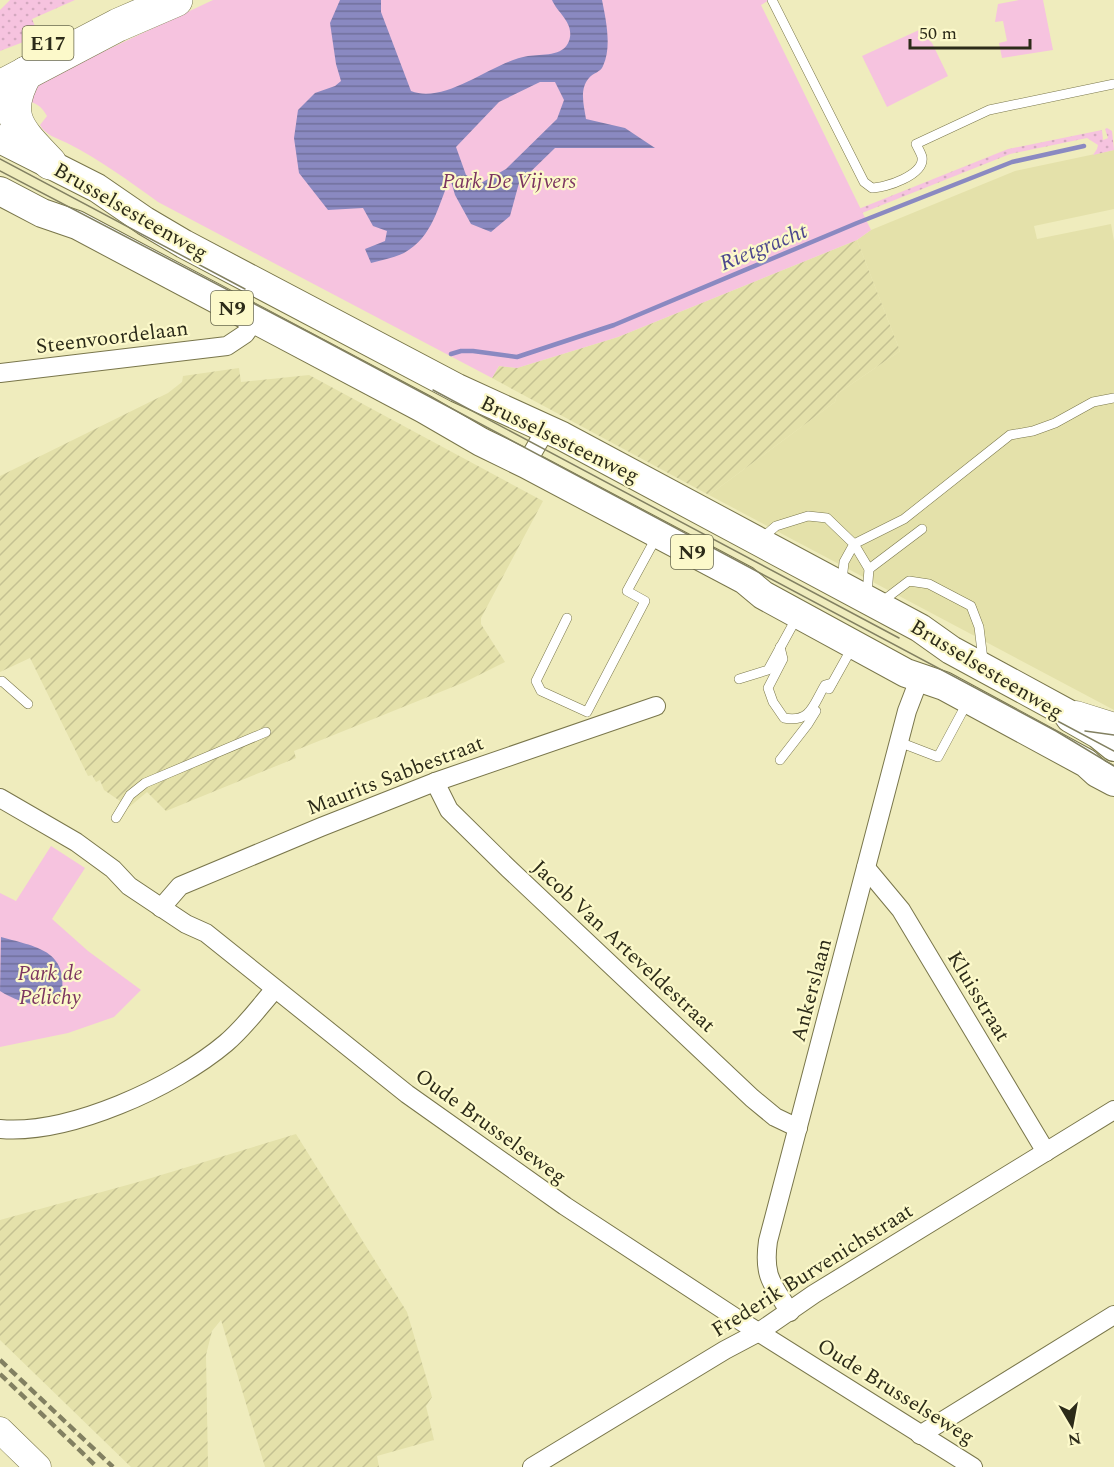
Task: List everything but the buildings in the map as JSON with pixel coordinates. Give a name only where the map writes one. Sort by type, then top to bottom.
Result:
[{"type":"highway","name":"E17","points":[[9,75],[97,21],[153,0]]},
{"type":"highway","points":[[9,75],[176,0]]},
{"type":"highway","name":"N9","points":[[9,75],[15,95],[19,127],[50,164]]},
{"type":"main road","name":"Brusselsesteenweg","points":[[0,139],[97,188],[184,244],[457,388],[546,429],[872,602],[920,628],[951,650],[984,669],[1067,713],[1070,718],[1098,734],[1113,740]]},
{"type":"main road","name":"Brusselsesteenweg","points":[[0,190],[42,213],[76,225],[414,404],[481,442],[745,580],[763,595],[906,673],[944,686],[969,699],[1086,763],[1097,773],[1114,782]]},
{"type":"street","name":"Steenvoordelaan","points":[[0,373],[227,346],[245,334],[255,320]]},
{"type":"street","points":[[526,464],[546,429]]},
{"type":"street","name":"Ankerslaan","points":[[790,1312],[769,1279],[767,1251],[907,711],[920,677]]},
{"type":"street","name":"Maurits Sabbestraat","points":[[161,908],[180,886],[321,827],[435,782],[656,706]]},
{"type":"street","points":[[1086,763],[1113,740]]},
{"type":"street","name":"Jacob Van Arteveldestraat","points":[[435,782],[449,810],[509,869],[752,1098],[775,1118],[798,1128]]},
{"type":"street","name":"Oude Brusselseweg","points":[[0,798],[76,842],[97,849],[129,886],[186,924],[206,933],[407,1094],[565,1206],[920,1435],[974,1467]]},
{"type":"street","name":"Kluisstraat","points":[[866,868],[901,910],[1046,1152]]},
{"type":"street","points":[[3,1134],[84,1118],[140,1096],[205,1060],[245,1024],[275,988]]},
{"type":"street","name":"Frederik Burvenichstraat","points":[[532,1467],[725,1350],[759,1332],[824,1288],[1114,1110]]},
{"type":"street","points":[[920,1435],[1114,1315]]},
{"type":"street","points":[[0,1430],[38,1467]]},
{"type":"lane","points":[[772,0],[864,182],[872,188],[884,188],[913,174],[920,167],[923,158],[916,144],[989,110],[1114,84]]},
{"type":"lane","points":[[842,586],[844,562],[854,544],[904,519],[1010,435],[1055,423],[1092,402],[1114,398]]},
{"type":"lane","points":[[758,542],[776,526],[808,516],[827,518],[854,544],[869,569],[872,602],[909,581],[929,584],[971,606],[979,627],[984,669]]},
{"type":"lane","points":[[869,569],[922,529]]},
{"type":"lane","points":[[567,618],[536,681],[541,691],[587,712],[645,601],[627,591],[658,534]]},
{"type":"lane","points":[[739,679],[768,670],[798,614]]},
{"type":"lane","points":[[780,760],[808,724],[854,644]]},
{"type":"lane","points":[[780,647],[783,659],[768,688],[773,702],[784,718],[797,721],[808,715],[825,685],[832,683]]},
{"type":"lane","points":[[0,682],[2,681],[28,704]]},
{"type":"lane","points":[[899,742],[938,757],[969,699]]},
{"type":"lane","points":[[116,818],[130,795],[145,783],[266,732]]},
{"type":"shaded area","points":[[1114,150],[1114,209],[1034,226],[1037,239],[1111,224],[1114,241],[1114,710],[709,495],[835,402],[837,394],[900,351],[857,240],[871,230],[1015,171]]},
{"type":"shaded area","points":[[857,240],[900,351],[837,394],[835,402],[709,495],[492,378],[499,366],[517,368],[618,337]]},
{"type":"shaded area","points":[[239,368],[241,382],[309,375],[543,501],[481,618],[481,624],[505,662],[465,682],[294,751],[296,758],[166,811],[147,792],[128,808],[120,821],[112,816],[120,801],[104,790],[100,780],[96,782],[92,775],[88,776],[30,658],[0,672],[0,476],[168,393],[182,382],[183,376]]},
{"type":"shaded area","points":[[296,1134],[407,1312],[432,1397],[426,1406],[434,1440],[377,1456],[379,1467],[265,1467],[221,1320],[212,1331],[206,1355],[208,1467],[131,1467],[0,1340],[0,1220],[138,1182]]},
{"type":"green space","points":[[10,0],[75,0],[32,19],[39,36],[0,51],[0,10]]},
{"type":"green space","name":"Park De Vijvers","points":[[213,0],[769,0],[761,5],[871,230],[857,240],[618,337],[517,368],[499,366],[492,378],[158,202],[102,163],[48,134],[40,125],[47,116],[45,113],[35,104],[24,101],[28,87]]},
{"type":"green space","points":[[1019,0],[1043,0],[1053,50],[1002,58],[999,43],[1007,41],[1003,21],[995,22],[998,4]]},
{"type":"green space","points":[[919,30],[932,43],[948,76],[887,107],[862,56]]},
{"type":"green space","points":[[1105,129],[1112,131],[1114,150],[1093,155],[1098,145],[1087,138],[1010,154],[857,215],[856,210],[1008,149],[1102,130],[1103,140],[1108,138]]},
{"type":"green space","name":"Park de Pélichy","points":[[51,846],[85,868],[52,919],[88,951],[141,990],[114,1017],[68,1033],[0,1047],[0,893],[16,901]]},
{"type":"water","points":[[340,0],[381,0],[381,12],[411,91],[425,94],[439,92],[470,81],[514,60],[552,54],[562,50],[569,41],[570,29],[552,0],[602,0],[607,33],[606,59],[602,68],[589,78],[584,87],[586,119],[625,128],[655,148],[555,148],[519,183],[510,216],[491,232],[471,224],[455,195],[450,178],[433,220],[422,238],[404,253],[371,263],[365,249],[385,241],[387,231],[373,226],[363,208],[328,210],[299,173],[294,138],[298,110],[315,93],[335,86],[341,81],[330,23]],"holes":[[[540,82],[555,82],[564,100],[557,119],[506,169],[481,183],[466,175],[456,147],[499,102]]]},
{"type":"water","points":[[1,937],[40,949],[57,962],[63,984],[61,1001],[47,1005],[30,1004],[0,991]]},
{"type":"waterway","name":"Rietgracht","points":[[451,354],[473,351],[517,357],[614,325],[857,223],[1012,162],[1084,146]]},
{"type":"tram line","points":[[0,159],[245,289]]},
{"type":"tram line","points":[[0,171],[314,335],[1056,731],[1114,766]]},
{"type":"tram line","points":[[433,390],[899,638]]},
{"type":"tram line","points":[[1048,716],[1114,751]]},
{"type":"tram line","points":[[1085,731],[1114,735]]},
{"type":"railway","points":[[0,1360],[113,1467]]},
{"type":"railway","points":[[0,1374],[97,1467]]}]
